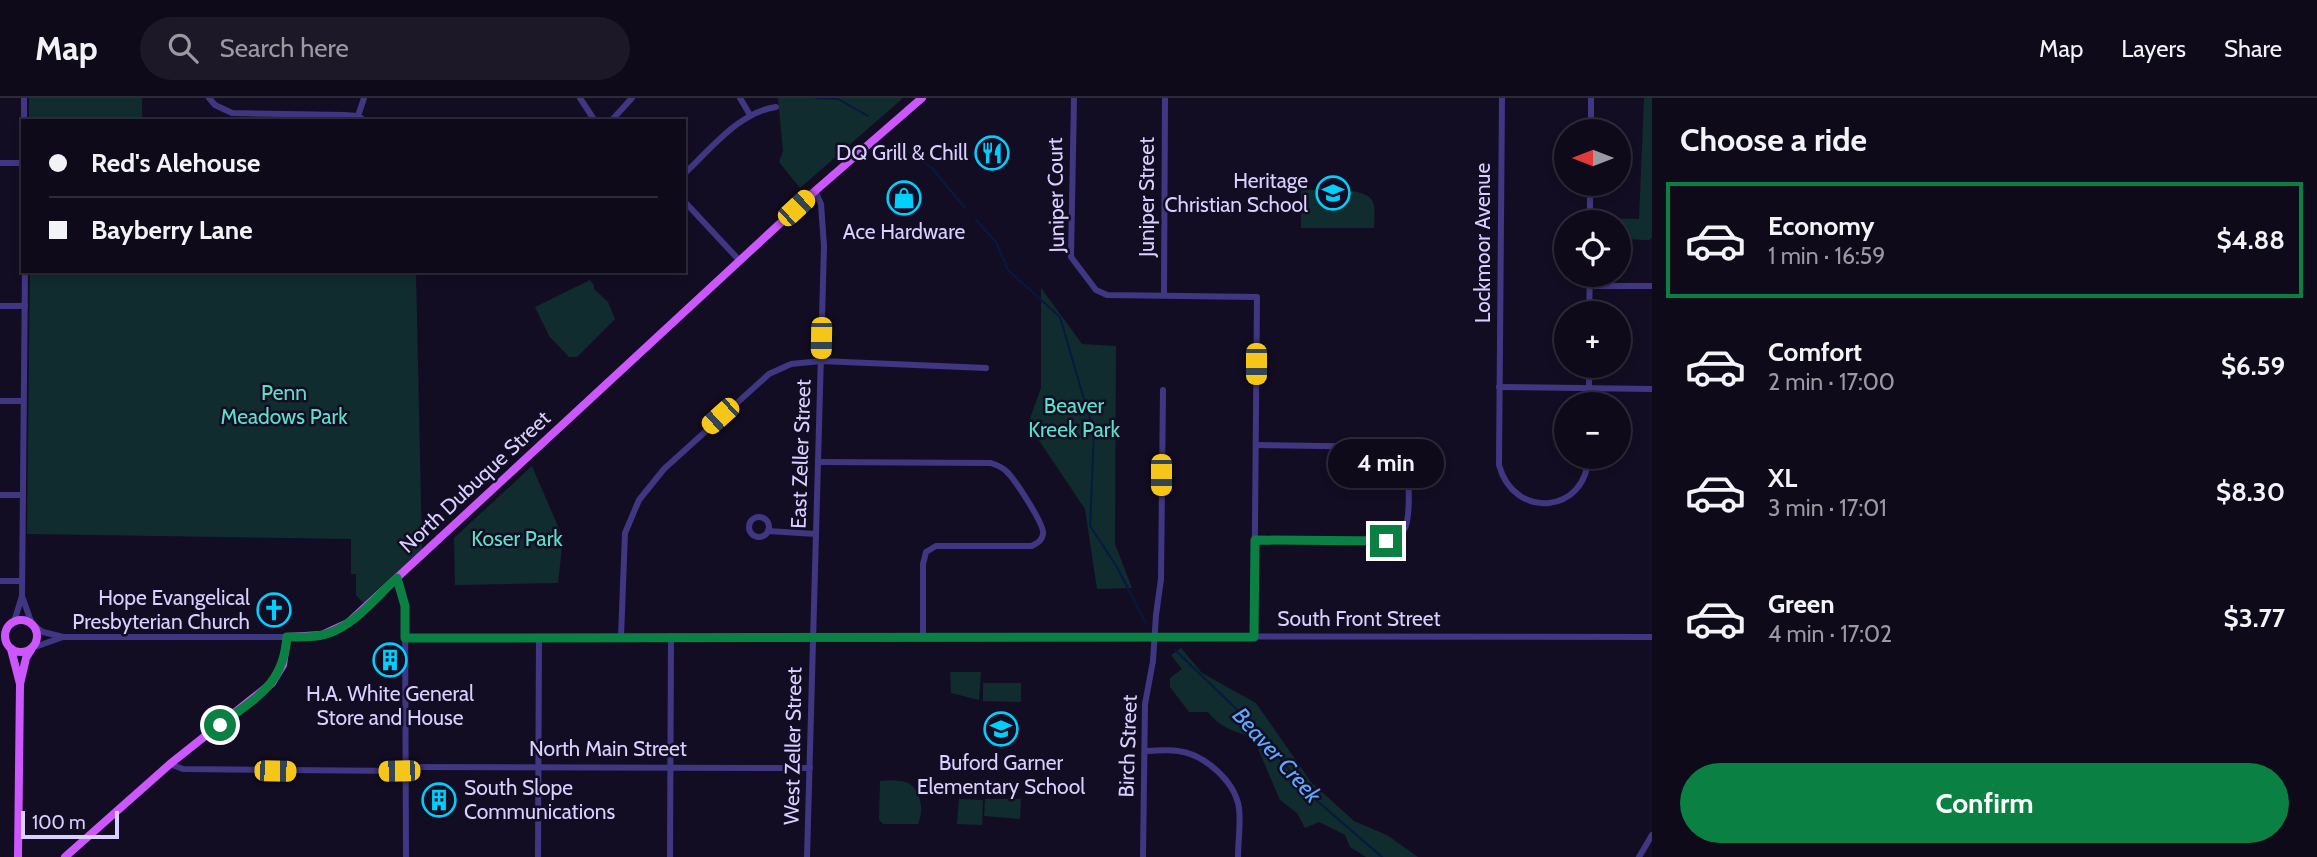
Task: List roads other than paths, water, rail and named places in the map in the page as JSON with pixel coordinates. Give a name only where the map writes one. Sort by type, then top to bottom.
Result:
[{"type":"main road","name":"North Dubuque Street","points":[[287,637],[330,633],[348,623],[739,260],[922,98]]},
{"type":"main road","points":[[18,857],[20,684],[26,658],[38,636],[33,625],[25,620],[7,625],[5,635],[20,684]]},
{"type":"main road","points":[[65,857],[170,764],[272,683],[283,665],[287,637]]},
{"type":"main road","points":[[6,645],[20,653],[31,649]]},
{"type":"street","points":[[24,98],[24,119]]},
{"type":"street","points":[[209,98],[215,105],[232,113],[358,116],[362,119]]},
{"type":"street","points":[[358,116],[364,98]]},
{"type":"street","points":[[580,98],[595,119]]},
{"type":"street","points":[[613,119],[632,98]]},
{"type":"street","points":[[740,98],[750,115]]},
{"type":"street","name":"Juniper Court","points":[[1074,98],[1072,261],[1102,294],[1257,297],[1256,445]]},
{"type":"street","name":"Juniper Street","points":[[1164,295],[1165,98]]},
{"type":"street","name":"Lockmoor Avenue","points":[[1502,98],[1499,465],[1511,490],[1521,498],[1544,505],[1565,498],[1581,483],[1586,469]]},
{"type":"street","points":[[1591,98],[1591,119]]},
{"type":"street","points":[[686,172],[750,115],[776,107]]},
{"type":"street","points":[[0,163],[21,163]]},
{"type":"street","name":"East Zeller Street","points":[[813,636],[824,246],[821,204],[815,191]]},
{"type":"street","points":[[686,203],[739,260]]},
{"type":"street","points":[[25,273],[22,596],[33,625],[43,632],[62,637],[287,637]]},
{"type":"street","points":[[1631,286],[1652,286]]},
{"type":"street","points":[[0,306],[25,306]]},
{"type":"street","points":[[621,637],[625,533],[630,517],[647,487],[769,373],[791,364],[821,361],[986,368]]},
{"type":"street","points":[[1589,378],[1589,392]]},
{"type":"street","points":[[1499,387],[1652,389]]},
{"type":"street","name":"Birch Street","points":[[1143,857],[1144,704],[1153,661],[1161,579],[1163,390]]},
{"type":"street","points":[[0,401],[23,401]]},
{"type":"street","points":[[1254,637],[1255,540],[1256,445],[1391,447],[1403,454],[1408,471],[1407,522],[1404,530],[1395,539],[1255,540]]},
{"type":"street","points":[[818,462],[991,463],[1010,475],[1041,523],[1042,539],[1032,545],[936,546],[926,552],[923,564],[923,636]]},
{"type":"street","points":[[0,495],[23,495]]},
{"type":"street","points":[[768,531],[816,534]]},
{"type":"street","points":[[397,578],[405,606],[406,857]]},
{"type":"street","points":[[0,581],[22,581]]},
{"type":"street","points":[[7,625],[22,596]]},
{"type":"street","points":[[670,857],[671,636]]},
{"type":"street","name":"West Zeller Street","points":[[807,857],[813,636]]},
{"type":"street","points":[[31,649],[62,637]]},
{"type":"street","points":[[538,857],[539,637]]},
{"type":"street","name":"South Front Street","points":[[405,638],[1652,637]]},
{"type":"street","points":[[1145,751],[1178,751],[1191,754],[1204,760],[1224,778],[1233,790],[1239,807],[1238,857]]},
{"type":"street","name":"North Main Street","points":[[170,764],[194,769],[538,766],[810,768]]},
{"type":"street","points":[[1639,857],[1652,835]]},
{"type":"waterway","name":"Beaver Creek","points":[[816,98],[838,99],[868,116]]},
{"type":"waterway","name":"Beaver Creek","points":[[897,144],[932,168],[965,208]]},
{"type":"waterway","name":"Beaver Creek","points":[[976,220],[996,242],[1008,270],[1060,317],[1094,433],[1090,526],[1117,567],[1145,622]]},
{"type":"waterway","name":"Beaver Creek","points":[[1175,650],[1251,723],[1308,793],[1382,857]]},
{"type":"place","name":"DQ Grill & Chill","points":[[992,153]]},
{"type":"place","name":"Heritage Christian School","points":[[1333,193]]},
{"type":"place","name":"Ace Hardware","points":[[904,198]]},
{"type":"place","name":"Hope Evangelical Presbyterian Church","points":[[274,610]]},
{"type":"place","name":"H.A. White General Store and House","points":[[390,660]]},
{"type":"place","name":"Buford Garner Elementary School","points":[[1001,729]]},
{"type":"place","name":"South Slope Communications","points":[[439,800]]},
{"type":"park label","name":"Penn Meadows Park","points":[[284,405]]},
{"type":"park label","name":"Beaver Kreek Park","points":[[1074,418]]},
{"type":"park label","name":"Koser Park","points":[[517,539]]}]
